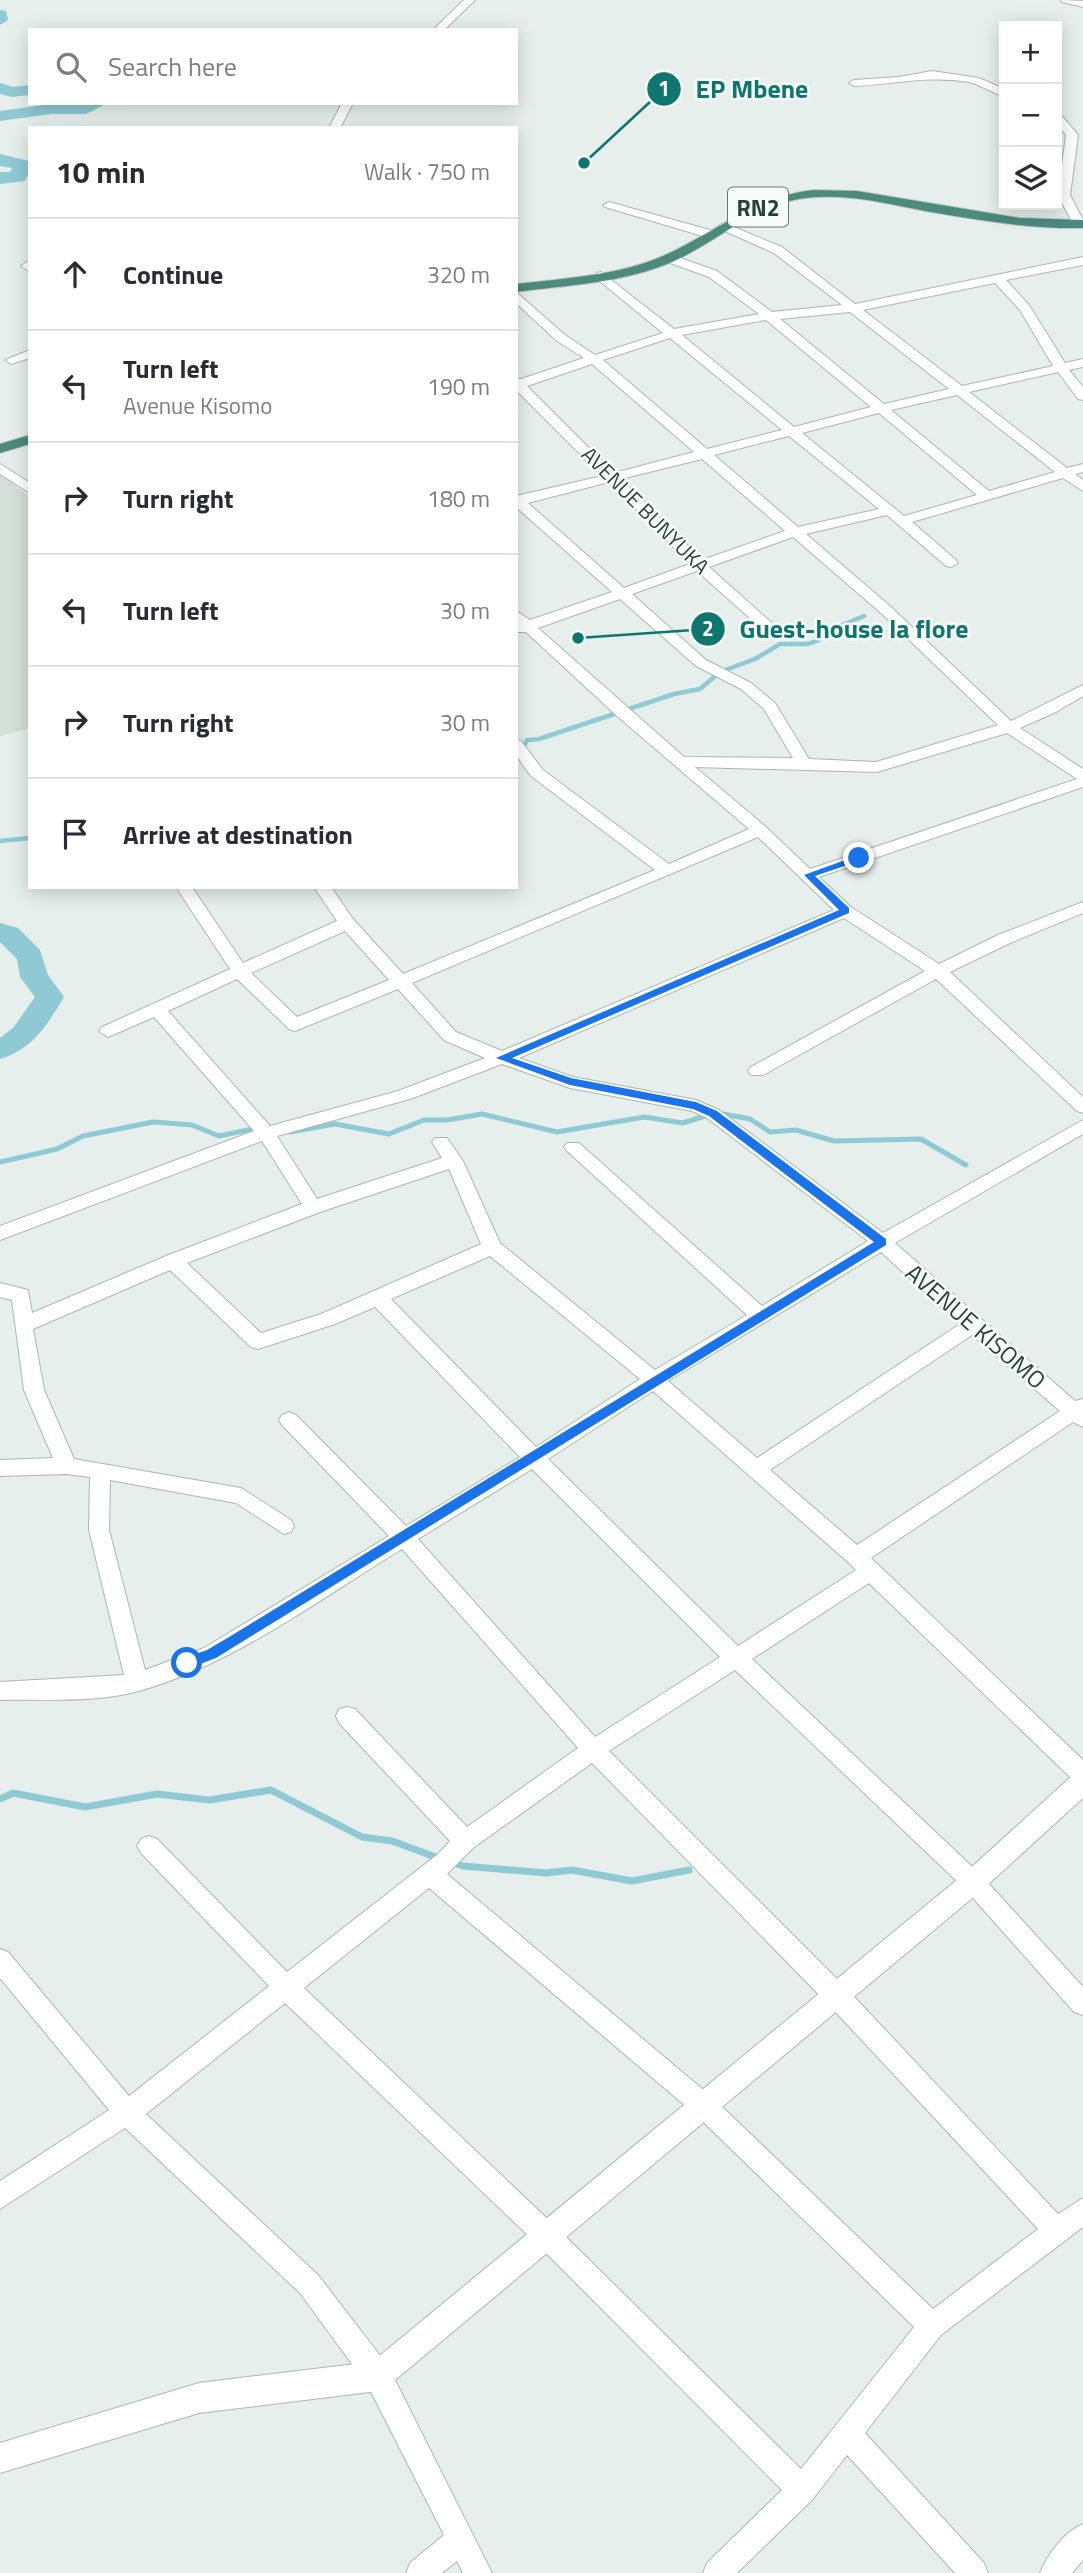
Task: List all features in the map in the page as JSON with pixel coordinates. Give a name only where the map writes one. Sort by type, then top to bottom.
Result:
[{"type":"highway","name":"RN2","points":[[518,288],[635,270],[669,258],[761,205],[801,195],[859,195],[1013,221],[1081,224]]},
{"type":"highway","points":[[0,449],[28,440]]},
{"type":"street","points":[[440,28],[470,0]]},
{"type":"street","points":[[1066,0],[1083,4]]},
{"type":"street","points":[[854,83],[932,74],[975,80],[999,91]]},
{"type":"street","points":[[337,126],[347,105]]},
{"type":"street","points":[[1062,123],[1072,135],[1067,150],[1070,178],[1064,195],[1081,224]]},
{"type":"street","points":[[609,205],[719,231],[778,250],[1083,487]]},
{"type":"street","points":[[669,258],[713,274],[769,316],[987,496]]},
{"type":"street","points":[[518,384],[674,333],[769,316],[853,308],[1082,263]]},
{"type":"street","points":[[601,276],[674,333],[951,563]]},
{"type":"street","points":[[997,278],[1024,307],[1061,368],[1083,396]]},
{"type":"street","points":[[518,298],[561,338],[595,360],[792,533],[886,610],[1009,727],[1083,779]]},
{"type":"street","points":[[11,360],[28,355]]},
{"type":"street","points":[[518,502],[879,409],[1083,363]]},
{"type":"street","name":"AVENUE BUNYUKA","points":[[518,385],[699,565],[778,636]]},
{"type":"street","points":[[0,468],[28,488]]},
{"type":"street","points":[[902,521],[1083,468]]},
{"type":"street","points":[[518,503],[701,663],[746,686],[770,706],[804,763]]},
{"type":"street","points":[[888,511],[792,533],[523,629],[683,762],[809,875],[845,911],[938,971],[1083,1107]]},
{"type":"street","points":[[683,762],[804,763],[877,767],[1009,727],[1051,709],[1083,690]]},
{"type":"street","points":[[518,747],[537,773],[667,871]]},
{"type":"street","points":[[809,875],[1083,779]]},
{"type":"street","points":[[185,889],[240,972],[295,1025],[760,830]]},
{"type":"street","name":"AVENUE KISOMO","points":[[323,889],[348,923],[399,982],[450,1035],[502,1058],[570,1082],[696,1106],[713,1114],[882,1242],[972,1325],[1080,1412]]},
{"type":"street","points":[[757,1071],[938,971],[1004,939],[1083,907]]},
{"type":"street","points":[[0,1233],[266,1133],[404,1095],[502,1058],[845,911]]},
{"type":"street","points":[[108,1031],[348,923]]},
{"type":"street","points":[[157,1010],[266,1133],[313,1206]]},
{"type":"street","points":[[0,1690],[105,1687],[138,1682],[212,1654],[534,1458],[654,1380],[882,1242],[1083,1126]]},
{"type":"street","points":[[441,1142],[454,1161],[492,1247],[654,1380],[863,1564],[1083,1775]]},
{"type":"street","points":[[573,1147],[762,1317]]},
{"type":"street","points":[[23,1325],[173,1261],[313,1206],[454,1161]]},
{"type":"street","points":[[173,1261],[258,1342],[328,1319],[492,1247]]},
{"type":"street","points":[[0,1290],[21,1295],[34,1390],[67,1466]]},
{"type":"street","points":[[378,1298],[534,1458],[736,1658],[973,1882],[1083,2004]]},
{"type":"street","points":[[755,1469],[972,1325]]},
{"type":"street","points":[[0,2196],[127,2113],[429,1874],[465,1841],[593,1749],[736,1658],[863,1564],[1080,1412]]},
{"type":"street","points":[[289,1420],[404,1537],[593,1749],[837,1996],[1056,2230]]},
{"type":"street","points":[[0,1468],[67,1466],[240,1496],[284,1526]]},
{"type":"street","points":[[100,1470],[99,1530],[138,1682]]},
{"type":"street","points":[[347,1716],[465,1841]]},
{"type":"street","points":[[0,2459],[199,2398],[378,2376],[973,1882],[1083,1782]]},
{"type":"street","points":[[149,1846],[286,1987],[548,2236],[802,2490]]},
{"type":"street","points":[[429,1874],[704,2106],[932,2326]]},
{"type":"street","points":[[0,1960],[127,2113],[309,2284],[378,2376],[478,2573]]},
{"type":"street","points":[[717,2573],[802,2490],[932,2326],[1083,2211]]},
{"type":"street","points":[[848,2435],[974,2573]]},
{"type":"street","points":[[1054,2573],[1083,2538]]},
{"type":"street","points":[[420,2573],[461,2539]]},
{"type":"shaded area","points":[[0,474],[28,495],[28,729],[0,736]]},
{"type":"waterway","points":[[0,15],[0,20]]},
{"type":"waterway","points":[[0,88],[12,92],[28,90]]},
{"type":"waterway","points":[[0,116],[51,109],[86,109],[95,105]]},
{"type":"waterway","points":[[0,160],[22,165],[18,177],[0,178]]},
{"type":"waterway","points":[[518,747],[524,746],[527,740],[539,739],[674,694],[700,689],[720,672],[755,659],[780,644],[808,644],[819,640],[828,631],[864,616]]},
{"type":"waterway","points":[[0,841],[28,838]]},
{"type":"waterway","points":[[0,932],[8,934],[30,956],[34,977],[50,997],[23,1035],[9,1046],[0,1049]]},
{"type":"waterway","points":[[718,1113],[750,1119],[770,1132],[796,1130],[834,1141],[921,1139],[966,1165]]},
{"type":"waterway","points":[[290,1132],[335,1124],[389,1134],[424,1120],[447,1120],[482,1114],[557,1132],[644,1117],[683,1123],[708,1115]]},
{"type":"waterway","points":[[0,1162],[57,1149],[83,1136],[153,1122],[192,1125],[219,1136],[257,1128]]},
{"type":"waterway","points":[[0,1799],[13,1793],[85,1807],[157,1794],[209,1800],[271,1790],[362,1837],[392,1841],[441,1859]]},
{"type":"waterway","points":[[451,1862],[463,1866],[546,1873],[572,1870],[632,1881],[689,1870]]},
{"type":"place","name":"EP Mbene","points":[[584,163]]},
{"type":"place","name":"Guest-house la flore","points":[[578,638]]},
{"type":"route","points":[[187,1663],[212,1654],[882,1242],[713,1114],[696,1106],[570,1082],[502,1058],[845,911],[809,875],[859,858]]}]
